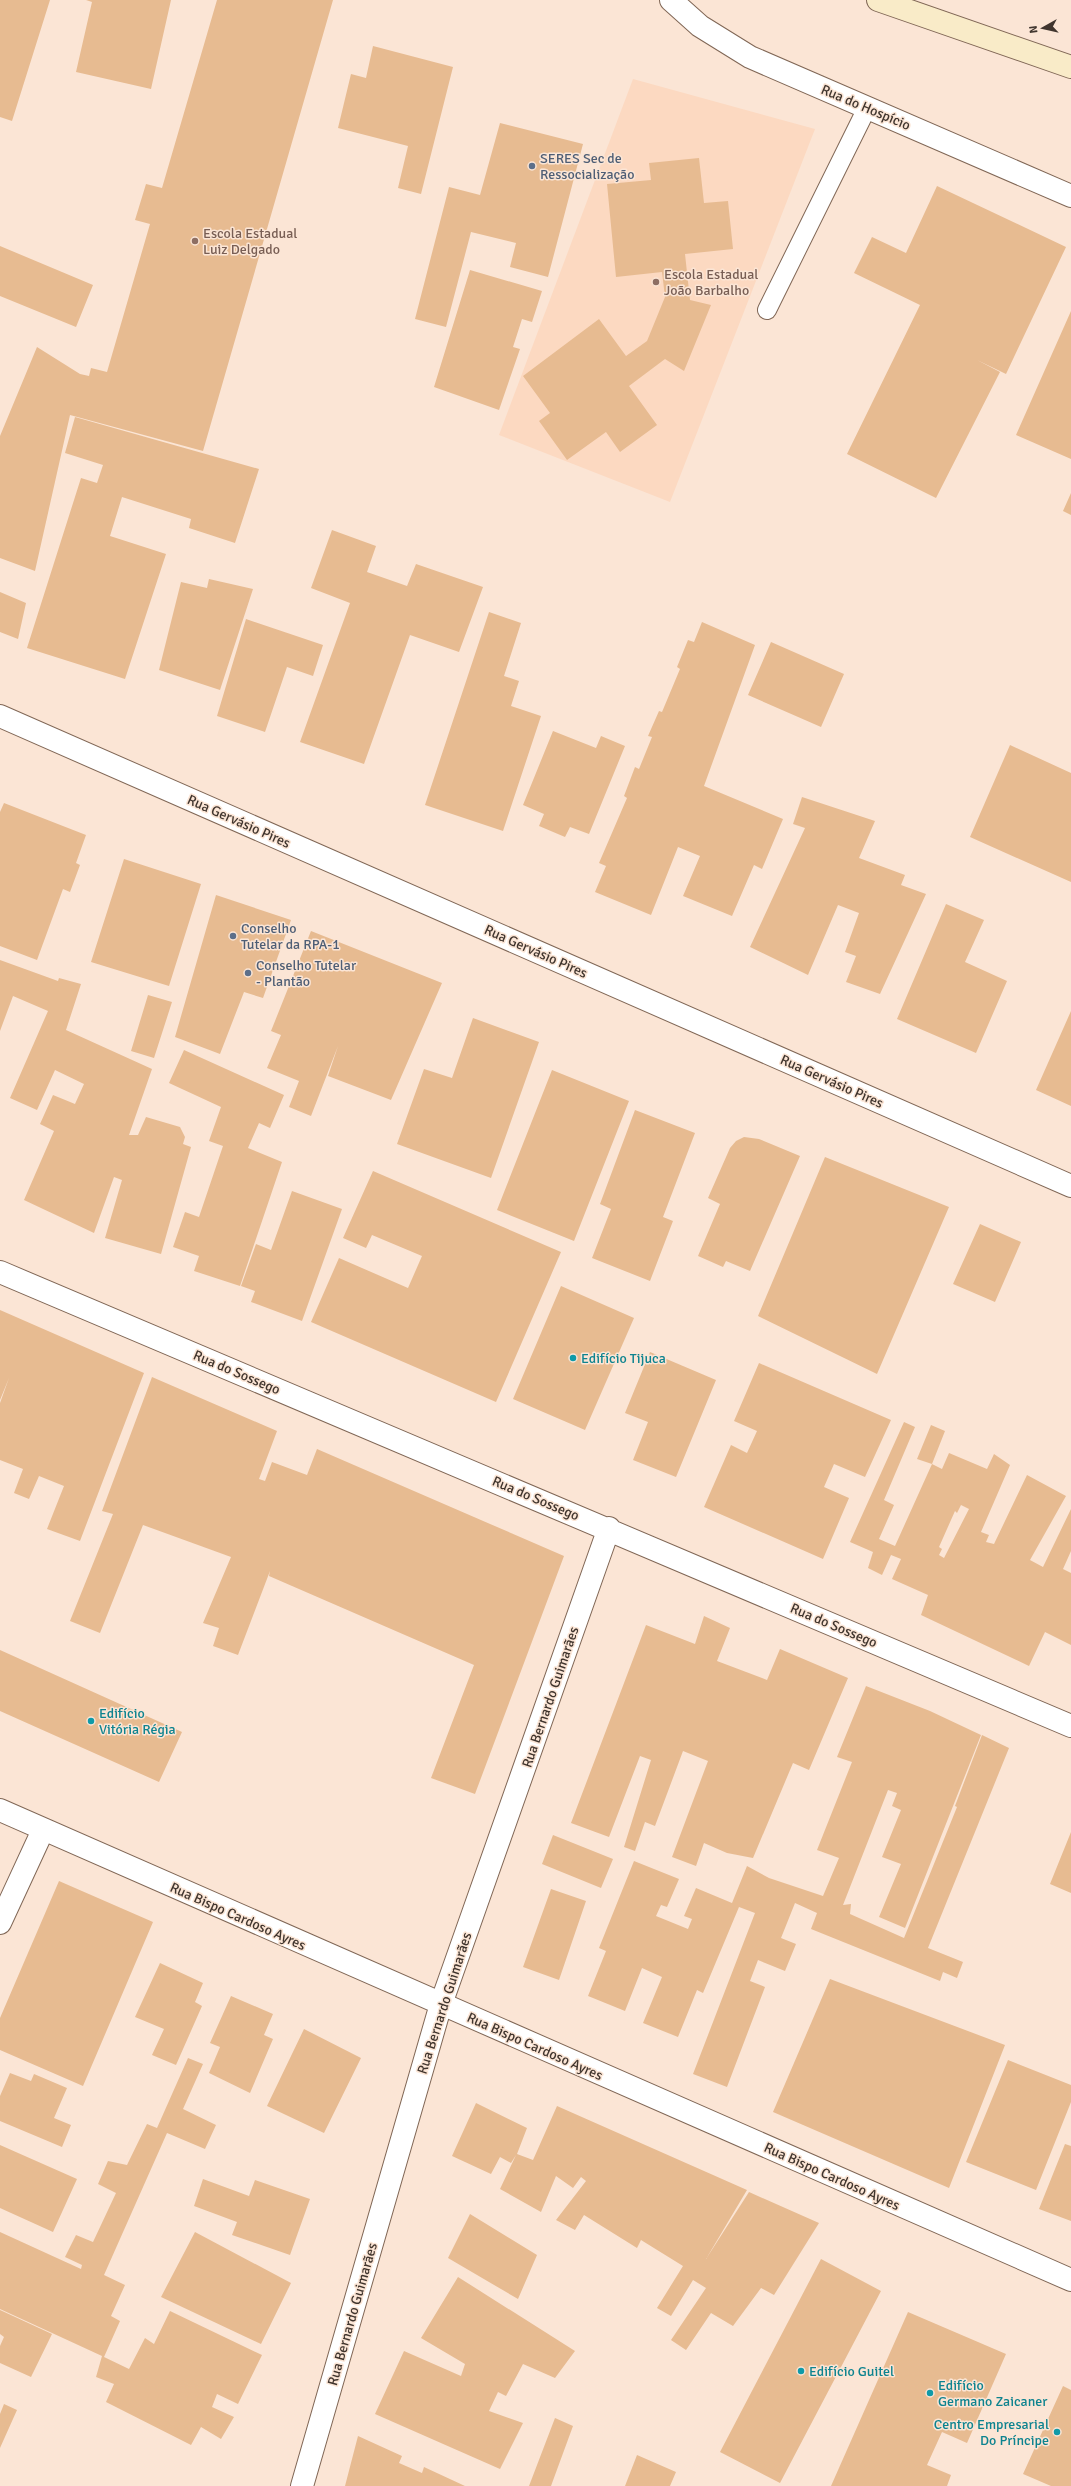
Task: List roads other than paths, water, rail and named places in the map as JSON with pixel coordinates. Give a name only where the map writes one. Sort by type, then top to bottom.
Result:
[{"type":"main road","points":[[878,0],[1071,67]]},
{"type":"street","name":"Rua do Hospício","points":[[671,0],[700,26],[750,57],[1071,196]]},
{"type":"street","name":"Rua Gervásio Pires","points":[[0,716],[1071,1186]]},
{"type":"street","name":"Rua do Sossego","points":[[0,1272],[609,1528],[1071,1726]]},
{"type":"street","name":"Rua Bernardo Guimarães","points":[[302,2486],[441,2004],[609,1528]]},
{"type":"street","name":"Rua Bispo Cardoso Ayres","points":[[0,1810],[1071,2280]]},
{"type":"street","points":[[0,1923],[43,1830]]},
{"type":"lane","points":[[767,310],[867,108]]},
{"type":"place","name":"SERES Sec de Ressocialização","points":[[532,166]]},
{"type":"place","name":"Escola Estadual Luiz Delgado","points":[[195,241]]},
{"type":"place","name":"Escola Estadual João Barbalho","points":[[656,282]]},
{"type":"place","name":"Conselho Tutelar da RPA-1","points":[[233,936]]},
{"type":"place","name":"Conselho Tutelar - Plantão","points":[[248,973]]},
{"type":"place","name":"Edifício Tijuca","points":[[573,1358]]},
{"type":"place","name":"Edifício Vitória Régia","points":[[91,1721]]},
{"type":"place","name":"Edifício Guitel","points":[[801,2371]]},
{"type":"place","name":"Edifício Germano Zaicaner","points":[[930,2393]]},
{"type":"place","name":"Centro Empresarial Do Príncipe","points":[[1057,2432]]}]
